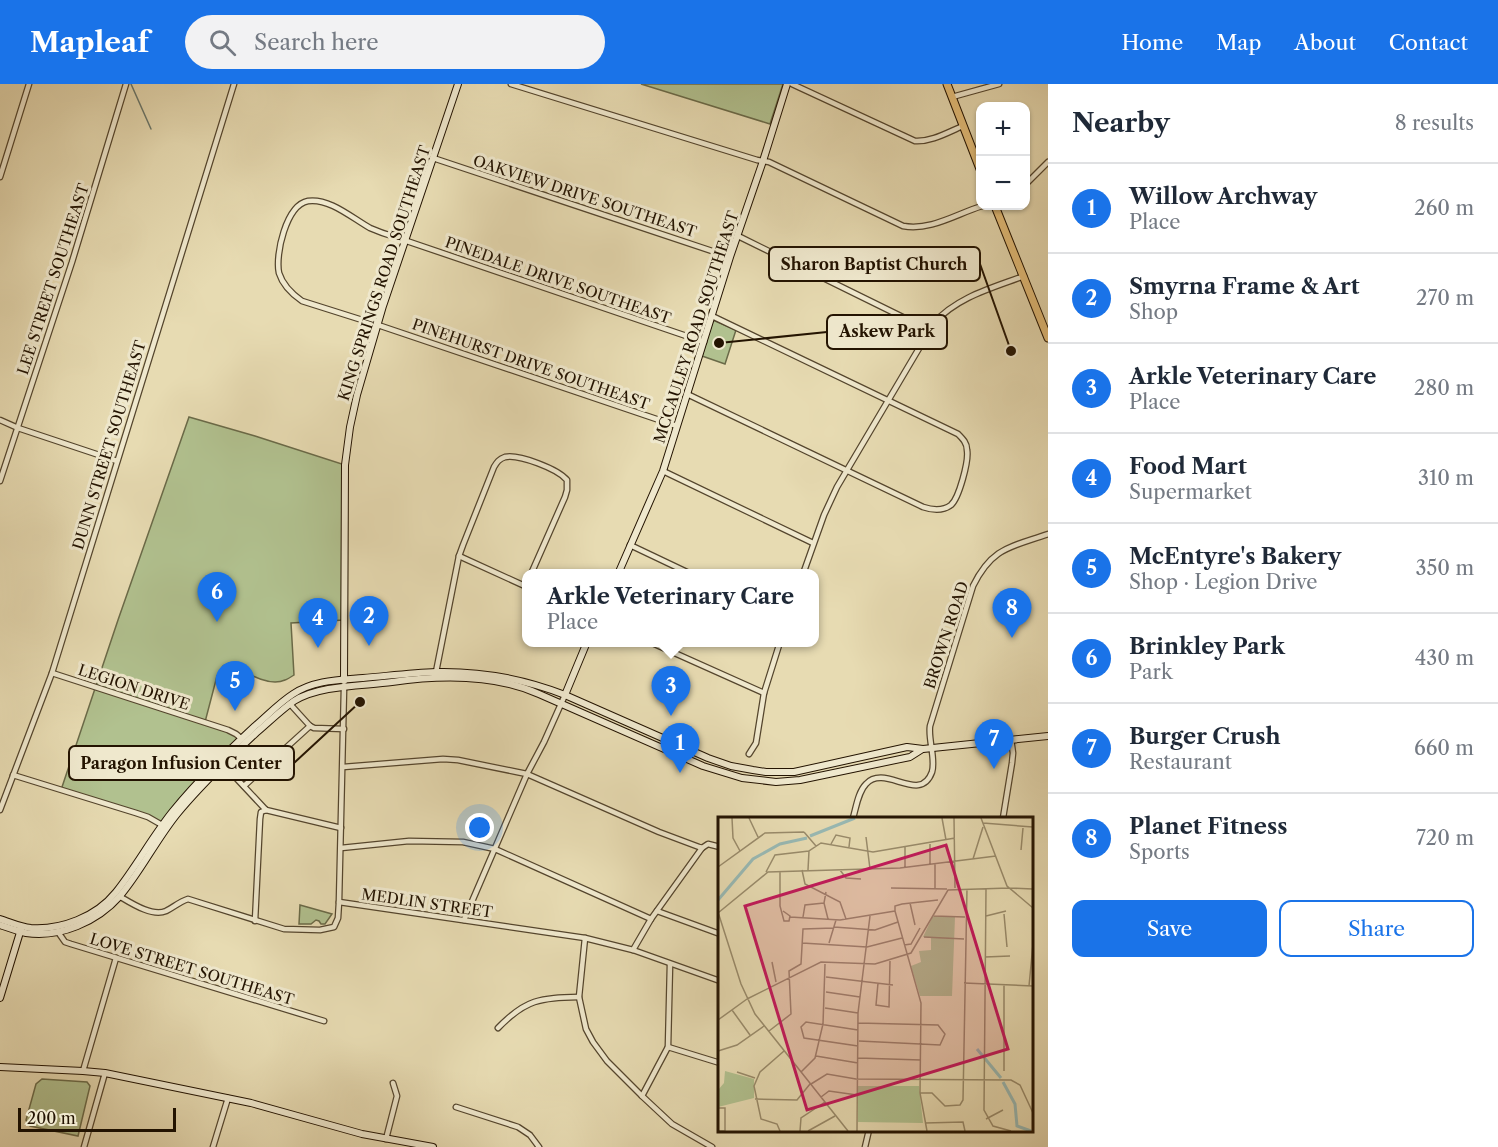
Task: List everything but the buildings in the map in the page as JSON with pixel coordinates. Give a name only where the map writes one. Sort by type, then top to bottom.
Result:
[{"type":"main road","name":"KING SPRINGS ROAD SOUTHEAST","points":[[344,688],[346,453],[354,404],[405,241],[458,84]]},
{"type":"main road","name":"MCCAULEY ROAD SOUTHEAST","points":[[620,569],[663,471],[730,258],[789,84]]},
{"type":"main road","points":[[947,84],[976,157]]},
{"type":"main road","points":[[997,210],[1048,338]]},
{"type":"main road","points":[[565,695],[586,647]]},
{"type":"main road","points":[[0,919],[21,929],[41,928],[74,921],[98,908],[115,893],[162,825],[203,777],[278,705],[294,693],[313,685],[436,672],[498,677],[536,685],[565,695],[708,758],[731,766],[766,772],[794,771],[908,747],[922,750],[1048,736]]},
{"type":"main road","points":[[0,925],[40,934],[58,932],[86,922],[107,908],[119,896],[176,815],[223,765],[290,704],[313,693],[420,679],[470,679],[522,687],[703,766],[751,780],[776,782],[809,779],[910,757],[922,750]]},
{"type":"main road","points":[[0,998],[21,929]]},
{"type":"main road","points":[[0,1067],[105,1073],[273,1108],[399,1144],[433,1147]]},
{"type":"street","points":[[0,177],[29,84]]},
{"type":"street","name":"LEE STREET SOUTHEAST","points":[[0,481],[72,262],[126,84]]},
{"type":"street","name":"DUNN STREET SOUTHEAST","points":[[0,810],[51,673],[234,84]]},
{"type":"street","points":[[511,84],[769,162],[897,224],[909,227],[929,225],[976,208]]},
{"type":"street","points":[[789,84],[915,141],[929,140],[963,126]]},
{"type":"street","points":[[952,97],[999,84]]},
{"type":"street","name":"OAKVIEW DRIVE SOUTHEAST","points":[[433,158],[730,258]]},
{"type":"street","points":[[1030,180],[1048,162]]},
{"type":"street","name":"PINEDALE DRIVE SOUTHEAST","points":[[378,325],[302,301],[284,285],[278,261],[280,247],[292,211],[299,204],[308,201],[333,206],[373,230],[704,342]]},
{"type":"street","points":[[738,236],[928,330]]},
{"type":"street","points":[[804,569],[828,505],[846,470],[928,330],[940,316],[954,306],[972,296],[1024,276]]},
{"type":"street","points":[[687,394],[915,504],[929,509],[945,508],[951,505],[956,498],[968,455],[963,438],[953,431],[712,316]]},
{"type":"street","name":"PINEHURST DRIVE SOUTHEAST","points":[[378,325],[677,426]]},
{"type":"street","points":[[0,420],[117,461]]},
{"type":"street","points":[[436,672],[459,556],[472,518],[496,462],[507,457],[522,458],[558,472],[568,484],[565,496],[533,569]]},
{"type":"street","points":[[663,471],[813,543]]},
{"type":"street","name":"BROWN ROAD","points":[[854,817],[863,787],[872,779],[887,778],[914,786],[929,778],[933,768],[929,734],[932,717],[973,586],[989,560],[1003,549],[1048,534]]},
{"type":"street","points":[[630,545],[682,569]]},
{"type":"street","points":[[459,556],[522,583]]},
{"type":"street","points":[[661,647],[764,693]]},
{"type":"street","points":[[749,754],[756,743],[764,693],[778,647]]},
{"type":"street","name":"LEGION DRIVE","points":[[51,673],[228,730],[242,739]]},
{"type":"street","points":[[339,902],[344,688]]},
{"type":"street","points":[[464,920],[526,774],[565,695]]},
{"type":"street","points":[[290,704],[314,728],[344,729]]},
{"type":"street","points":[[244,786],[310,726]]},
{"type":"street","points":[[1003,817],[1013,753],[1011,739]]},
{"type":"street","points":[[343,766],[443,759],[526,774],[659,832],[702,848]]},
{"type":"street","points":[[223,765],[266,810],[341,828]]},
{"type":"street","points":[[13,775],[144,816],[162,825]]},
{"type":"street","points":[[255,921],[260,816],[261,812],[266,810]]},
{"type":"street","points":[[341,848],[410,841],[463,842],[495,849],[651,919]]},
{"type":"street","points":[[633,950],[651,919],[702,848],[708,844],[718,847]]},
{"type":"street","name":"MEDLIN STREET","points":[[119,896],[156,912],[165,911],[182,901],[192,900],[255,921],[296,931],[334,927],[339,902],[585,938],[633,950],[718,980]]},
{"type":"street","points":[[657,911],[718,933]]},
{"type":"street","name":"LOVE STREET SOUTHEAST","points":[[58,932],[65,942],[324,1021]]},
{"type":"street","points":[[585,938],[579,997],[586,1029],[593,1042],[607,1061],[672,1124],[712,1147]]},
{"type":"street","points":[[83,1071],[116,958]]},
{"type":"street","points":[[642,1096],[668,1047],[670,964]]},
{"type":"street","points":[[498,1028],[516,1011],[535,1001],[579,997]]},
{"type":"street","points":[[668,1047],[718,1062]]},
{"type":"street","points":[[84,1147],[105,1073]]},
{"type":"street","points":[[386,1139],[398,1096],[393,1083]]},
{"type":"street","points":[[213,1147],[228,1098]]},
{"type":"street","points":[[456,1107],[518,1127],[530,1135],[538,1147]]},
{"type":"street","points":[[865,1147],[869,1132]]},
{"type":"green space","points":[[641,84],[783,84],[770,124]]},
{"type":"green space","points":[[713,320],[736,330],[725,364],[702,356]]},
{"type":"green space","points":[[189,417],[345,465],[344,620],[291,623],[294,675],[286,680],[271,682],[256,678],[229,663],[223,666],[217,676],[205,722],[228,730],[243,740],[164,826],[154,820],[61,790]]},
{"type":"green space","points":[[300,905],[332,914],[325,924],[316,920],[311,924],[299,924]]},
{"type":"green space","points":[[42,1079],[87,1082],[90,1086],[78,1136],[30,1126],[26,1120],[36,1084]]},
{"type":"waterway","points":[[131,84],[151,129]]},
{"type":"place","name":"Askew Park","points":[[719,343]]},
{"type":"place","name":"Sharon Baptist Church","points":[[1011,351]]},
{"type":"place","name":"Brinkley Park","points":[[217,622]]},
{"type":"place","name":"Planet Fitness","points":[[1012,638]]},
{"type":"place","name":"Smyrna Frame & Art","points":[[369,646]]},
{"type":"place","name":"Food Mart","points":[[318,648]]},
{"type":"place","name":"Paragon Infusion Center","points":[[360,702]]},
{"type":"place","name":"McEntyre's Bakery","points":[[235,711]]},
{"type":"place","name":"Arkle Veterinary Care","points":[[671,716]]},
{"type":"place","name":"Burger Crush","points":[[994,769]]},
{"type":"place","name":"Willow Archway","points":[[680,773]]}]
